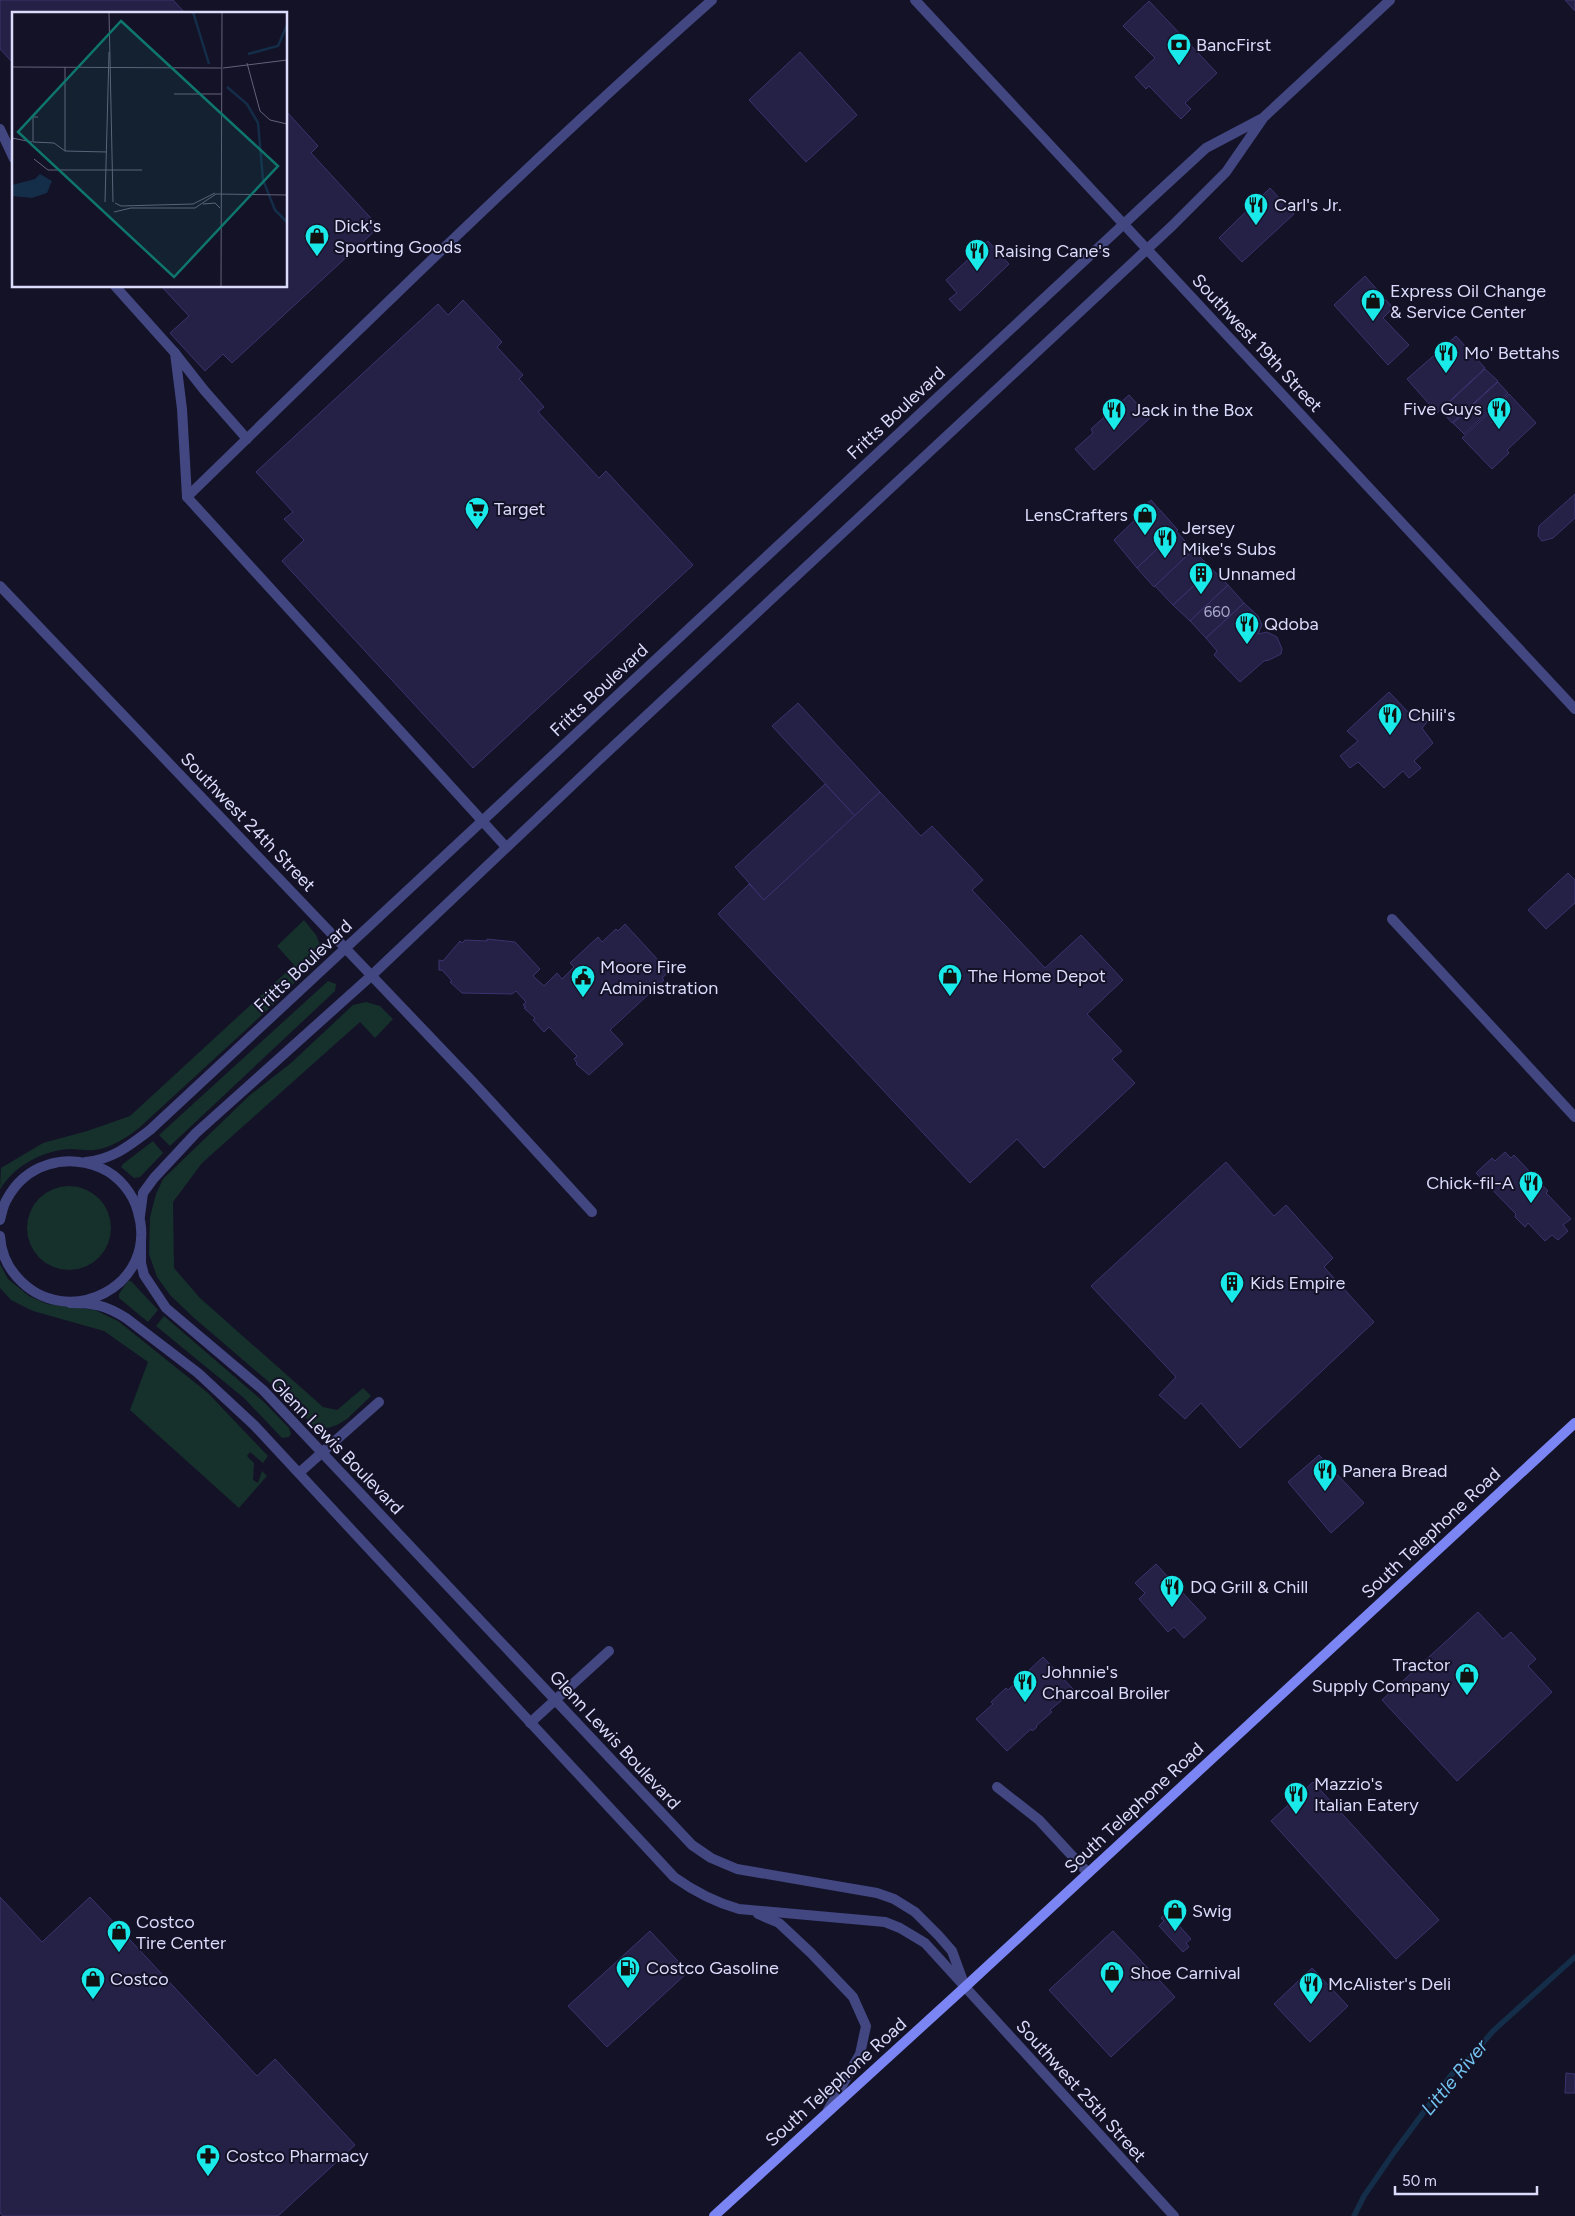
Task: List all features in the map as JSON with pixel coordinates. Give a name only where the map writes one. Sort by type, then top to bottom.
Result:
[{"type":"main road","name":"South Telephone Road","points":[[714,2216],[965,1987],[1575,1423]]},
{"type":"street","points":[[187,497],[565,132],[712,0]]},
{"type":"street","name":"Southwest 19th Street","points":[[915,0],[1575,709]]},
{"type":"street","points":[[140,1216],[143,1193],[154,1178],[196,1132],[371,976],[1147,249],[1226,172],[1264,117],[1390,0]]},
{"type":"street","name":"Fritts Boulevard","points":[[86,1162],[104,1160],[150,1130],[1206,148],[1264,117]]},
{"type":"street","points":[[0,129],[12,155]]},
{"type":"street","points":[[117,288],[175,353],[204,390],[247,439]]},
{"type":"street","points":[[175,353],[182,409],[187,497],[484,821],[506,848]]},
{"type":"street","name":"Southwest 24th Street","points":[[0,586],[472,1081],[592,1212]]},
{"type":"street","points":[[1392,919],[1575,1117]]},
{"type":"street","points":[[0,1220],[6,1200],[20,1180],[40,1167],[62,1160],[86,1162],[109,1171],[126,1187],[136,1203],[140,1216]]},
{"type":"street","name":"Glenn Lewis Boulevard","points":[[140,1216],[141,1263],[144,1275],[166,1308],[263,1390],[692,1844],[711,1858],[737,1868],[877,1893],[894,1899],[915,1912],[952,1951],[965,1987]]},
{"type":"street","points":[[0,1236],[0,1247],[10,1269],[26,1287],[46,1299],[70,1303],[94,1303],[108,1307],[145,1332],[226,1397],[299,1473],[674,1877],[695,1892],[718,1903],[748,1910],[885,1922],[893,1925],[926,1943],[965,1987]]},
{"type":"street","points":[[70,1303],[94,1299],[115,1288],[127,1275],[137,1258],[141,1240]]},
{"type":"street","points":[[299,1473],[378,1402]]},
{"type":"street","points":[[530,1723],[609,1651]]},
{"type":"street","points":[[997,1787],[1039,1820],[1088,1873]]},
{"type":"street","points":[[748,1910],[779,1923],[811,1953],[853,1997],[866,2026],[860,2054],[828,2110]]},
{"type":"street","name":"Southwest 25th Street","points":[[965,1987],[1174,2216]]},
{"type":"green space","points":[[304,920],[316,935],[321,947],[318,958],[275,1003],[139,1128],[118,1142],[100,1149],[61,1150],[40,1156],[21,1167],[6,1181],[0,1190],[1,1168],[43,1143],[87,1131],[130,1116],[294,965],[277,946]]},
{"type":"green space","points":[[328,981],[336,984],[335,991],[170,1146],[159,1135]]},
{"type":"green space","points":[[366,1002],[380,1006],[393,1019],[375,1038],[360,1022],[202,1163],[173,1202],[174,1268],[200,1298],[323,1407],[337,1410],[363,1388],[371,1396],[347,1419],[325,1429],[314,1426],[276,1388],[170,1295],[157,1277],[149,1254],[150,1217],[156,1194],[163,1179],[250,1095],[291,1063],[353,1005]]},
{"type":"green space","points":[[153,1141],[163,1153],[140,1177],[134,1178],[121,1167]]},
{"type":"green space","points":[[69,1186],[92,1193],[104,1205],[111,1228],[104,1251],[92,1263],[69,1270],[46,1263],[34,1251],[27,1228],[34,1205],[46,1193]]},
{"type":"green space","points":[[0,1264],[8,1279],[29,1296],[47,1304],[95,1310],[118,1321],[208,1393],[268,1456],[263,1463],[250,1452],[247,1456],[254,1463],[253,1480],[258,1483],[262,1471],[267,1476],[239,1508],[130,1410],[148,1362],[104,1331],[33,1311],[11,1300],[0,1288]]},
{"type":"green space","points":[[128,1281],[131,1281],[158,1310],[148,1322],[119,1298],[119,1294]]},
{"type":"green space","points":[[164,1316],[265,1403],[289,1428],[291,1434],[289,1437],[282,1438],[244,1398],[156,1326]]},
{"type":"building","points":[[0,0],[173,0],[184,12],[12,12],[12,62],[0,49]]},
{"type":"building","points":[[1565,0],[1575,0],[1575,11]]},
{"type":"building","name":"BancFirst","points":[[1149,1],[1217,73],[1185,103],[1191,109],[1181,119],[1149,86],[1146,89],[1135,77],[1155,58],[1123,26]]},
{"type":"building","points":[[800,52],[857,115],[806,162],[749,100]]},
{"type":"building","name":"Dick's Sporting Goods","points":[[288,113],[318,146],[311,153],[379,227],[232,363],[223,354],[205,371],[170,333],[189,316],[163,288],[288,288]]},
{"type":"building","name":"Carl's Jr.","points":[[1270,188],[1294,214],[1242,262],[1219,238]]},
{"type":"building","name":"Raising Cane's","points":[[988,241],[1009,264],[960,311],[949,299],[957,293],[946,280]]},
{"type":"building","points":[[1365,276],[1393,308],[1383,318],[1409,345],[1388,365],[1334,305]]},
{"type":"building","name":"Target","points":[[463,300],[502,342],[497,347],[523,375],[519,379],[544,407],[538,412],[599,478],[606,471],[693,565],[473,768],[282,561],[304,540],[284,519],[293,512],[256,472],[438,304],[448,315]]},
{"type":"building","name":"Mo' Bettahs","points":[[1456,336],[1485,368],[1437,413],[1407,379]]},
{"type":"building","points":[[1485,369],[1498,381],[1452,423],[1441,410]]},
{"type":"building","points":[[1498,382],[1508,393],[1464,434],[1453,423]]},
{"type":"building","name":"Five Guys","points":[[1509,394],[1536,423],[1507,450],[1509,453],[1492,469],[1462,438]]},
{"type":"building","name":"Jack in the Box","points":[[1129,395],[1150,418],[1094,470],[1075,449],[1093,433],[1091,429]]},
{"type":"building","points":[[1575,494],[1575,518],[1553,538],[1542,541],[1538,536],[1539,526]]},
{"type":"building","name":"LensCrafters","points":[[1151,500],[1178,530],[1137,568],[1114,540],[1140,515],[1140,510]]},
{"type":"building","name":"Jersey Mike's Subs","points":[[1176,531],[1193,550],[1154,587],[1137,568]]},
{"type":"building","points":[[1193,550],[1212,569],[1173,605],[1155,586]]},
{"type":"building","name":"Unnamed","points":[[1212,569],[1228,585],[1190,621],[1173,605]]},
{"type":"building","points":[[1228,585],[1244,603],[1206,638],[1190,621]]},
{"type":"building","name":"Qdoba","points":[[1244,603],[1258,616],[1262,625],[1258,634],[1267,632],[1277,637],[1282,649],[1281,654],[1264,661],[1240,682],[1214,655],[1217,651],[1206,638]]},
{"type":"building","name":"Chili's","points":[[1389,692],[1409,713],[1415,708],[1427,722],[1422,728],[1433,743],[1414,761],[1421,768],[1409,778],[1403,771],[1384,788],[1358,762],[1350,768],[1340,756],[1358,741],[1347,731]]},
{"type":"building","points":[[798,703],[880,792],[855,816],[772,726]]},
{"type":"building","points":[[825,784],[855,816],[764,900],[735,867]]},
{"type":"building","name":"The Home Depot","points":[[880,792],[921,836],[932,826],[983,880],[972,890],[1045,968],[1081,935],[1123,980],[1087,1014],[1122,1051],[1112,1059],[1135,1083],[1044,1168],[1017,1139],[970,1183],[718,914],[749,884],[764,900]]},
{"type":"building","points":[[1568,873],[1575,880],[1575,903],[1546,929],[1528,910]]},
{"type":"building","name":"Moore Fire Administration","points":[[625,924],[669,972],[662,978],[664,980],[610,1030],[623,1044],[589,1075],[576,1064],[574,1059],[577,1056],[549,1027],[544,1032],[533,1020],[535,1018],[524,1008],[526,1007],[523,1005],[526,1002],[516,991],[512,994],[462,993],[450,982],[452,981],[442,970],[439,970],[439,960],[443,961],[460,941],[462,943],[465,940],[487,941],[487,939],[515,942],[540,969],[533,976],[544,986],[557,973],[562,979],[574,967],[570,963],[598,937],[602,942],[616,929],[618,931]]},
{"type":"building","name":"Chick-fil-A","points":[[1505,1152],[1511,1158],[1514,1155],[1571,1219],[1563,1225],[1568,1231],[1558,1240],[1552,1235],[1545,1241],[1528,1223],[1525,1227],[1515,1217],[1516,1214],[1476,1173],[1492,1158],[1495,1161]]},
{"type":"building","name":"Kids Empire","points":[[1226,1162],[1274,1216],[1286,1205],[1333,1258],[1324,1267],[1374,1322],[1240,1448],[1201,1403],[1185,1419],[1159,1395],[1176,1377],[1091,1286]]},
{"type":"building","name":"Panera Bread","points":[[1319,1455],[1364,1503],[1331,1533],[1288,1482]]},
{"type":"building","name":"DQ Grill & Chill","points":[[1156,1564],[1206,1618],[1184,1638],[1174,1627],[1168,1632],[1139,1599],[1145,1593],[1135,1583]]},
{"type":"building","name":"Tractor Supply Company","points":[[1478,1612],[1503,1639],[1511,1632],[1536,1659],[1528,1666],[1552,1692],[1457,1781],[1382,1700]]},
{"type":"building","name":"Johnnie's Charcoal Broiler","points":[[1043,1657],[1074,1690],[1050,1710],[1052,1712],[1036,1728],[1032,1731],[1031,1729],[1007,1751],[976,1719],[993,1704],[991,1702],[1006,1688],[1008,1690]]},
{"type":"building","points":[[1313,1782],[1439,1920],[1396,1959],[1271,1821]]},
{"type":"building","name":"Costco","points":[[0,1897],[42,1942],[90,1897],[257,2076],[275,2059],[355,2145],[278,2216],[3,2216],[0,2213]]},
{"type":"building","name":"Swig","points":[[1167,1912],[1191,1939],[1186,1943],[1189,1947],[1183,1952],[1159,1926],[1164,1921],[1161,1918]]},
{"type":"building","name":"Costco Gasoline","points":[[650,1931],[688,1972],[607,2047],[568,2006]]},
{"type":"building","name":"Shoe Carnival","points":[[1113,1931],[1175,1997],[1111,2057],[1049,1990]]},
{"type":"building","name":"McAlister's Deli","points":[[1312,1968],[1348,2006],[1310,2042],[1274,2004]]},
{"type":"building","points":[[1566,2073],[1575,2074],[1575,2093],[1565,2093]]},
{"type":"waterway","name":"Little River","points":[[1354,2216],[1364,2196],[1395,2151],[1452,2074],[1471,2057],[1493,2031],[1575,1957]]},
{"type":"place","name":"BancFirst","points":[[1179,66]]},
{"type":"place","name":"Carl's Jr.","points":[[1256,226]]},
{"type":"place","name":"Dick's Sporting Goods","points":[[317,257]]},
{"type":"place","name":"Raising Cane's","points":[[977,272]]},
{"type":"place","name":"Express Oil Change & Service Center","points":[[1373,322]]},
{"type":"place","name":"Mo' Bettahs","points":[[1446,374]]},
{"type":"place","name":"Five Guys","points":[[1499,430]]},
{"type":"place","name":"Jack in the Box","points":[[1114,431]]},
{"type":"place","name":"Target","points":[[477,530]]},
{"type":"place","name":"LensCrafters","points":[[1145,536]]},
{"type":"place","name":"Jersey Mike's Subs","points":[[1165,559]]},
{"type":"place","name":"Unnamed","points":[[1201,595]]},
{"type":"place","name":"Qdoba","points":[[1247,645]]},
{"type":"place","name":"Chili's","points":[[1390,736]]},
{"type":"place","name":"The Home Depot","points":[[950,997]]},
{"type":"place","name":"Moore Fire Administration","points":[[583,998]]},
{"type":"place","name":"Chick-fil-A","points":[[1531,1204]]},
{"type":"place","name":"Kids Empire","points":[[1232,1304]]},
{"type":"place","name":"Panera Bread","points":[[1325,1492]]},
{"type":"place","name":"DQ Grill & Chill","points":[[1172,1608]]},
{"type":"place","name":"Tractor Supply Company","points":[[1467,1696]]},
{"type":"place","name":"Johnnie's Charcoal Broiler","points":[[1025,1703]]},
{"type":"place","name":"Mazzio's Italian Eatery","points":[[1296,1815]]},
{"type":"place","name":"Swig","points":[[1175,1932]]},
{"type":"place","name":"Costco Tire Center","points":[[119,1953]]},
{"type":"place","name":"Costco Gasoline","points":[[628,1989]]},
{"type":"place","name":"Shoe Carnival","points":[[1112,1994]]},
{"type":"place","name":"Costco","points":[[93,2000]]},
{"type":"place","name":"McAlister's Deli","points":[[1311,2005]]},
{"type":"place","name":"Costco Pharmacy","points":[[208,2177]]}]
